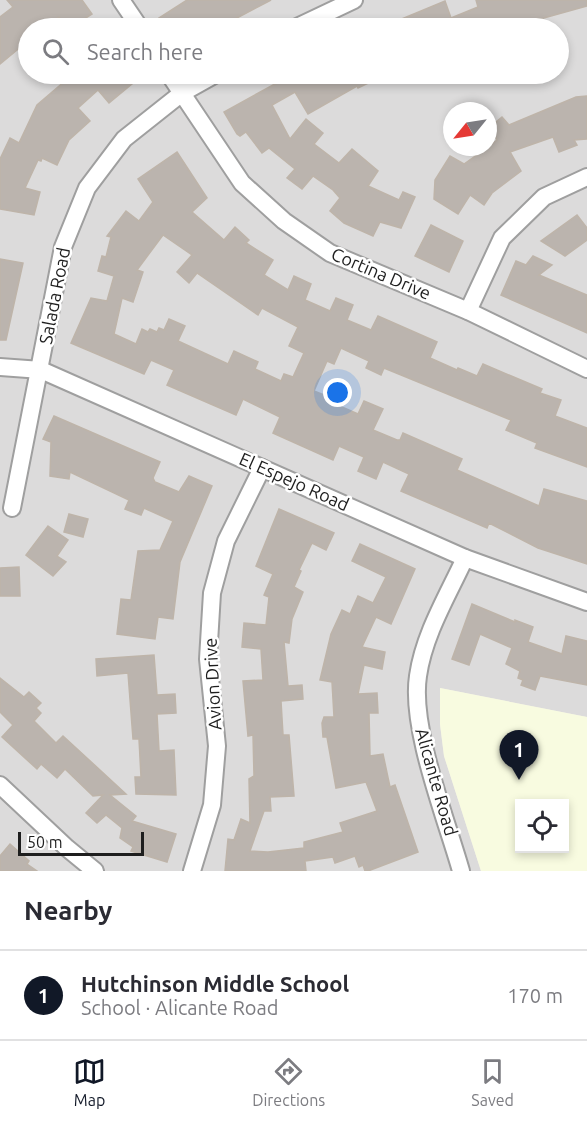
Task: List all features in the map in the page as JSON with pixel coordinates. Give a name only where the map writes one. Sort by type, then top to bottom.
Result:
[{"type":"street","points":[[121,0],[133,18]]},
{"type":"street","points":[[316,18],[354,0]]},
{"type":"street","name":"Cortina Drive","points":[[176,84],[242,183],[284,221],[330,253],[468,311],[587,369]]},
{"type":"street","name":"Salada Road","points":[[12,508],[41,370],[63,247],[87,188],[124,139],[182,93],[198,84]]},
{"type":"street","points":[[468,311],[502,238],[544,197],[587,177]]},
{"type":"street","name":"El Espejo Road","points":[[0,367],[41,370],[465,558],[587,602]]},
{"type":"street","name":"Avion Drive","points":[[192,871],[212,805],[217,746],[208,658],[212,593],[226,541],[262,468]]},
{"type":"street","name":"Alicante Road","points":[[461,871],[418,720],[418,676],[428,637],[465,558]]},
{"type":"street","points":[[0,785],[95,871]]},
{"type":"shaded area","points":[[0,0],[587,0],[587,717],[440,688],[440,724],[444,756],[481,871],[0,871]]},
{"type":"shaded area","points":[[440,688],[587,717],[587,871],[481,871],[444,756],[440,724]]},
{"type":"building","points":[[7,0],[82,0],[92,14],[86,18],[18,18],[18,49],[0,64],[0,17],[13,7]]},
{"type":"building","points":[[187,0],[271,0],[237,18],[159,18]]},
{"type":"building","points":[[476,0],[587,0],[587,6],[544,18],[451,18],[478,7]]},
{"type":"building","points":[[445,1],[451,18],[404,18]]},
{"type":"building","points":[[62,84],[132,84],[109,103],[98,90],[78,108],[90,121],[69,140],[57,165],[42,158],[41,161],[38,160],[25,188],[40,192],[34,215],[0,209],[0,159],[10,138],[19,143],[37,105]]},
{"type":"building","points":[[275,84],[366,84],[358,88],[357,86],[308,114],[295,92],[272,105],[290,139],[306,119],[323,133],[314,144],[339,163],[352,149],[378,171],[368,186],[399,200],[403,192],[415,197],[401,228],[380,222],[373,236],[344,223],[330,211],[340,198],[333,190],[313,176],[302,189],[287,178],[295,169],[269,148],[262,153],[246,132],[240,136],[237,134],[224,112]]},
{"type":"building","points":[[587,96],[587,139],[574,140],[577,145],[559,152],[553,137],[510,152],[521,171],[492,193],[484,205],[470,195],[458,214],[434,199],[435,180],[450,156],[464,164],[475,156],[497,156],[497,121],[502,117],[509,125],[576,97]]},
{"type":"building","points":[[177,152],[207,198],[192,212],[224,240],[235,227],[249,240],[246,243],[273,260],[264,275],[288,290],[294,276],[311,284],[305,300],[330,311],[336,298],[353,305],[347,320],[371,330],[378,316],[437,342],[430,358],[457,370],[458,368],[477,376],[483,364],[542,389],[540,393],[561,400],[555,416],[587,428],[587,467],[535,448],[537,443],[506,430],[511,420],[384,368],[381,375],[366,368],[369,361],[341,348],[334,364],[327,361],[314,391],[329,397],[328,401],[358,414],[364,401],[383,409],[373,430],[397,440],[400,440],[403,433],[462,459],[457,470],[539,506],[544,489],[587,501],[587,564],[538,548],[489,523],[487,528],[401,491],[409,474],[383,462],[376,479],[358,471],[364,457],[339,446],[333,460],[273,433],[280,417],[243,399],[236,415],[167,385],[174,370],[151,360],[144,374],[71,343],[91,298],[107,301],[114,276],[98,271],[102,256],[106,257],[111,237],[107,236],[126,211],[139,221],[153,202],[138,179]],"holes":[[[163,235],[192,255],[177,272],[189,283],[197,273],[258,315],[262,308],[298,327],[289,346],[304,353],[293,377],[284,374],[281,381],[255,369],[258,362],[234,351],[228,364],[178,341],[185,326],[169,319],[164,330],[159,328],[157,332],[150,329],[148,332],[142,329],[136,344],[114,334],[122,298],[133,302],[143,272],[137,270]]]},
{"type":"building","points":[[577,215],[587,228],[587,240],[565,256],[541,241]]},
{"type":"building","points":[[431,225],[463,241],[449,272],[415,256]]},
{"type":"building","points":[[533,256],[552,265],[539,275],[587,295],[587,333],[501,295],[516,261],[526,265]]},
{"type":"building","points":[[0,259],[23,263],[6,340],[0,340]]},
{"type":"building","points":[[54,416],[160,462],[153,478],[155,482],[179,492],[189,476],[212,486],[180,562],[173,619],[158,617],[155,639],[117,634],[121,599],[131,600],[138,551],[160,550],[173,521],[144,508],[141,515],[125,509],[129,500],[70,472],[69,479],[50,476],[51,442],[43,439]]},
{"type":"building","points":[[279,509],[334,533],[326,550],[312,543],[299,570],[301,571],[294,587],[303,592],[292,619],[289,643],[284,642],[288,686],[302,685],[303,699],[281,701],[283,735],[289,735],[294,796],[270,797],[271,811],[264,811],[250,851],[268,852],[304,848],[304,842],[343,832],[340,823],[377,811],[366,782],[336,788],[327,737],[323,737],[322,723],[324,717],[334,717],[332,682],[320,680],[331,634],[342,610],[350,614],[358,596],[373,603],[386,577],[352,561],[360,544],[415,569],[391,624],[376,617],[362,647],[385,652],[382,669],[364,665],[358,694],[377,693],[378,713],[369,713],[370,756],[383,754],[390,787],[395,785],[418,852],[368,871],[365,871],[363,865],[359,867],[355,856],[335,863],[333,857],[305,861],[306,871],[225,871],[228,839],[234,840],[241,819],[250,823],[249,779],[254,776],[253,735],[248,736],[243,681],[263,680],[261,649],[242,647],[244,623],[266,625],[269,597],[264,595],[273,574],[256,566]]},
{"type":"building","points":[[69,514],[88,519],[83,537],[64,532]]},
{"type":"building","points":[[48,526],[68,540],[57,556],[66,562],[53,576],[26,555]]},
{"type":"building","points":[[19,567],[20,596],[0,596],[0,568]]},
{"type":"building","points":[[472,604],[533,627],[528,642],[562,654],[566,636],[587,641],[587,685],[540,676],[535,690],[521,685],[523,680],[518,678],[520,671],[506,664],[512,648],[480,634],[469,665],[452,659]]},
{"type":"building","points":[[154,655],[157,695],[175,694],[176,713],[157,714],[159,751],[174,750],[176,795],[136,794],[135,777],[141,777],[139,739],[133,739],[128,673],[97,676],[96,659]]},
{"type":"building","points":[[0,678],[24,697],[29,692],[41,703],[36,708],[41,713],[34,721],[56,743],[63,736],[126,794],[110,795],[136,816],[132,821],[176,834],[167,862],[131,851],[133,847],[120,838],[122,828],[106,815],[97,823],[86,813],[103,795],[93,796],[65,769],[57,778],[41,764],[37,769],[2,737],[13,725],[0,712]]},
{"type":"building","points":[[10,844],[29,861],[27,864],[37,871],[0,871],[0,856]]},
{"type":"place","name":"Hutchinson Middle School","points":[[519,780]]}]
